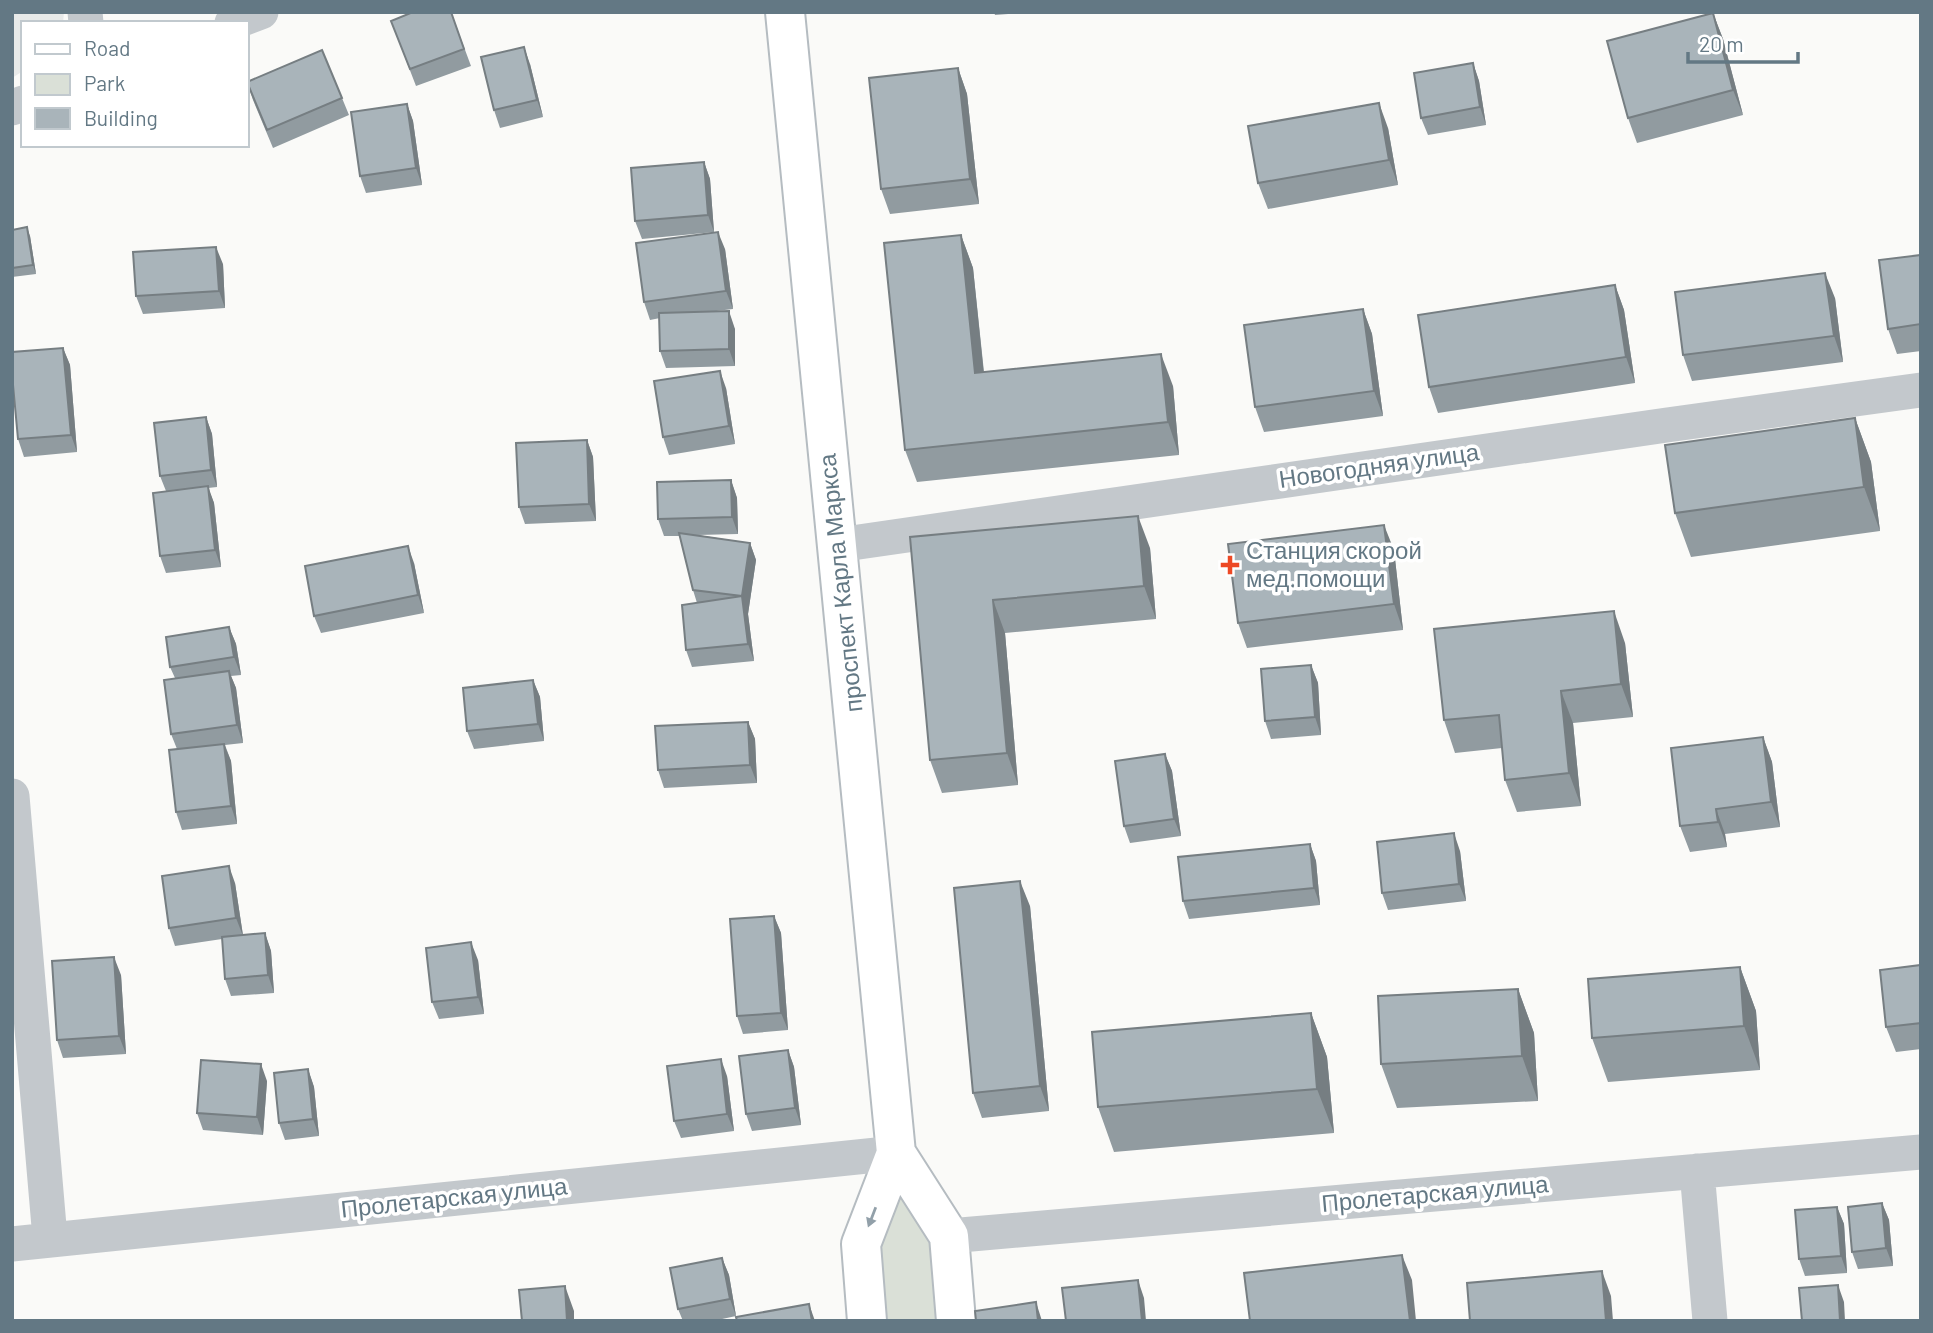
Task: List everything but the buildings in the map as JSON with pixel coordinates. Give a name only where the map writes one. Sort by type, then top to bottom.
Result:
[{"type":"main road","name":"проспект Карла Маркса","points":[[785,12],[896,1153],[861,1244],[867,1321]]},
{"type":"main road","name":"проспект Карла Маркса","points":[[896,1153],[949,1236],[956,1321]]},
{"type":"street","points":[[237,21],[261,12]]},
{"type":"street","name":"Новогодняя улица","points":[[838,545],[1921,390]]},
{"type":"street","points":[[12,796],[50,1238]]},
{"type":"street","name":"Пролетарская улица","points":[[949,1236],[1921,1152]]},
{"type":"street","name":"Пролетарская улица","points":[[12,1244],[896,1153]]},
{"type":"street","points":[[1697,1171],[1710,1321]]},
{"type":"shaded area","points":[[12,12],[64,12],[63,21],[21,21],[21,72],[12,78]]},
{"type":"green space","points":[[899,1175],[941,1239],[947,1321],[880,1321],[873,1245]]},
{"type":"place","name":"Станция скорой мед.помощи","points":[[1230,565]]}]
